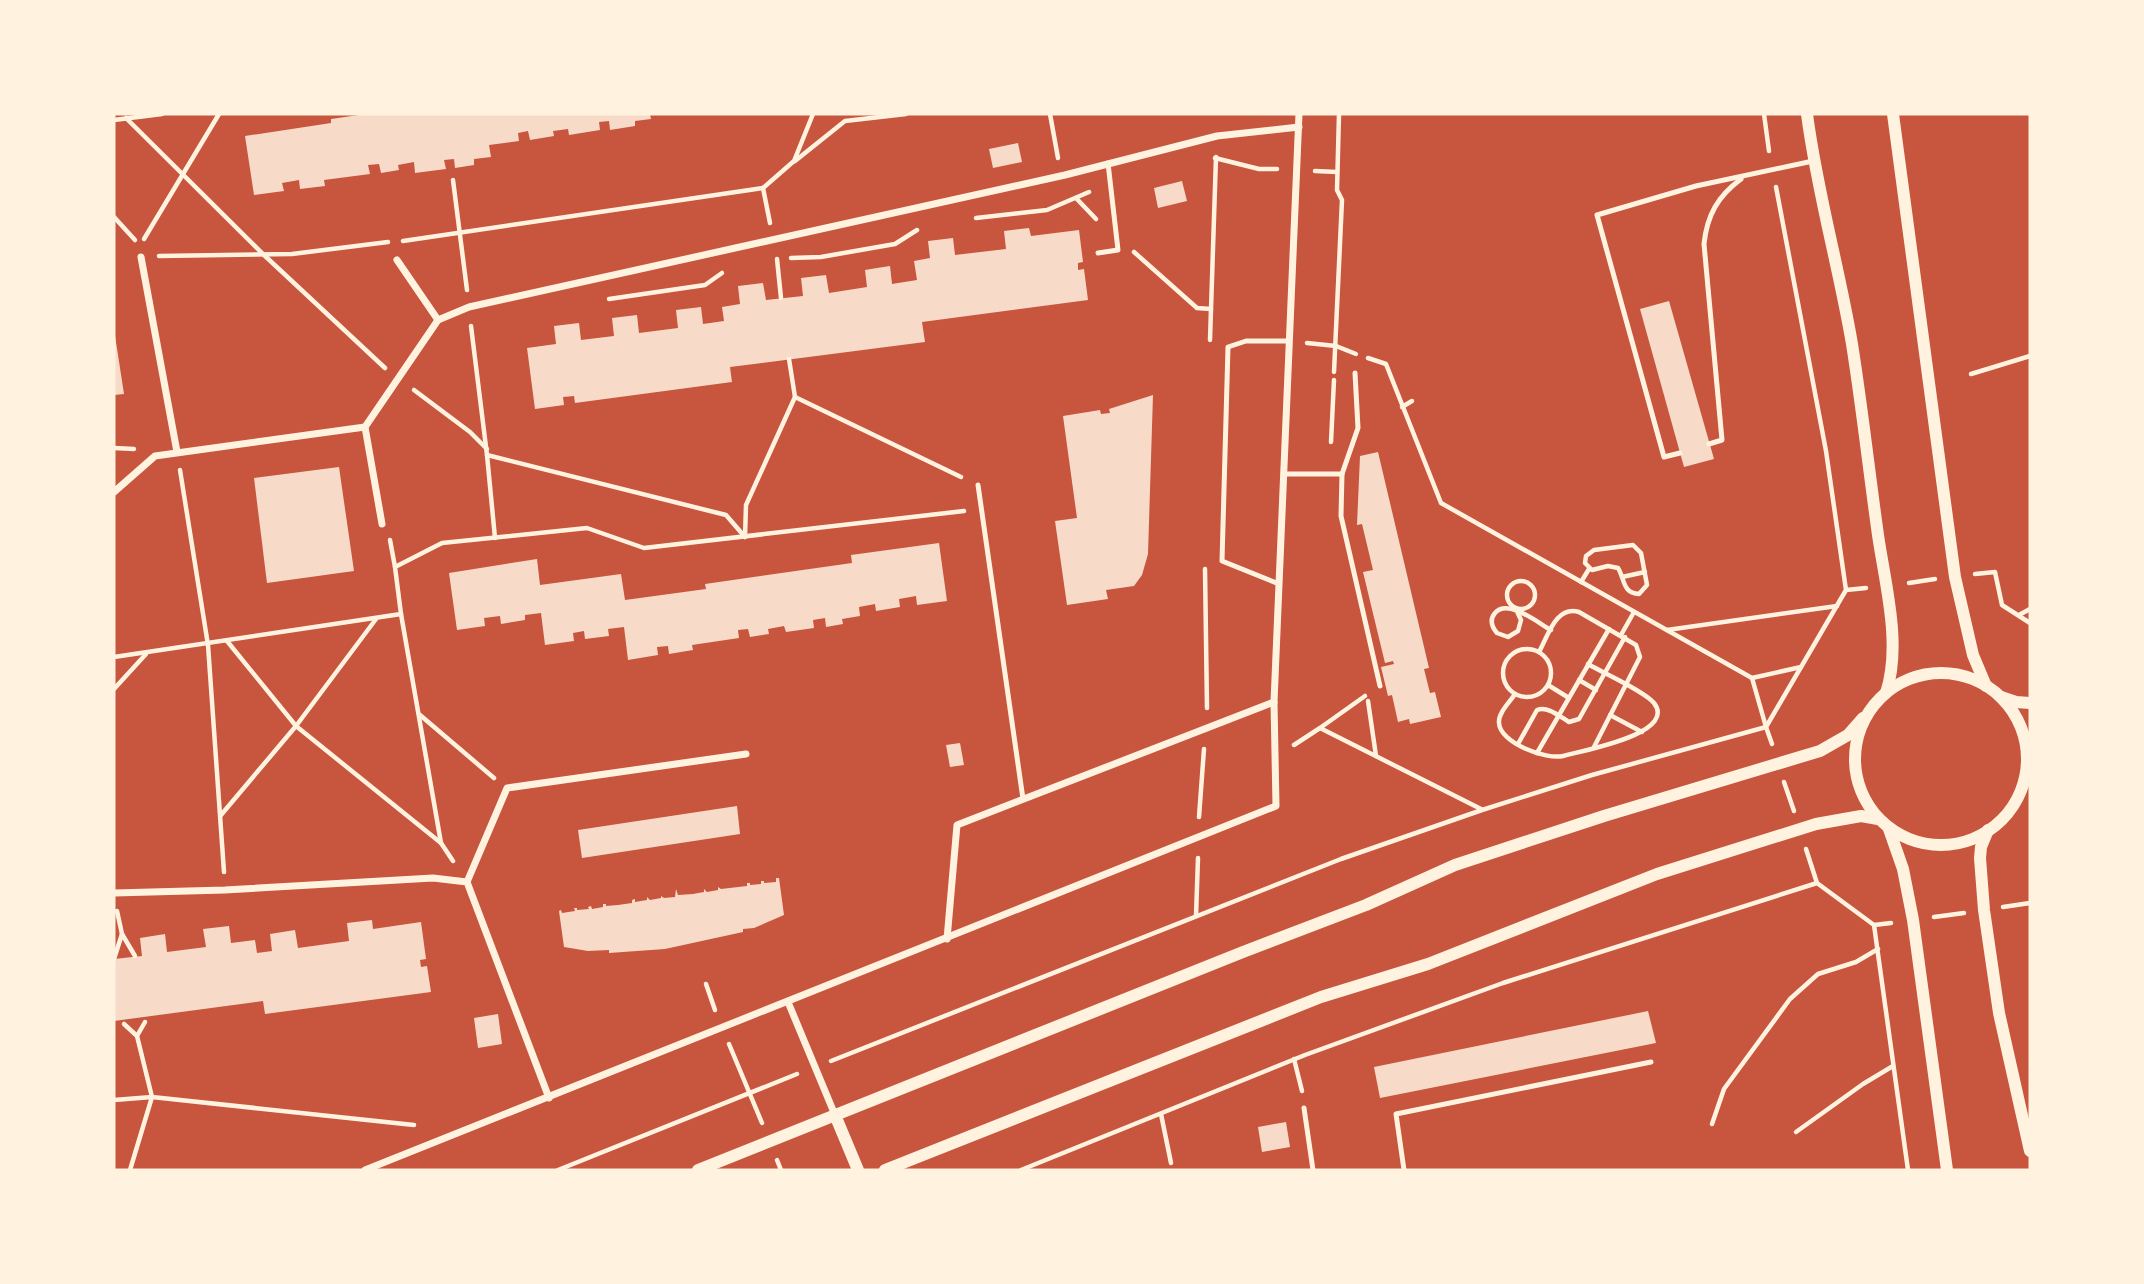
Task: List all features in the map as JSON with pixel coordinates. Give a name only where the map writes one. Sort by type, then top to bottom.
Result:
[{"type":"street","points":[[365,1170],[1276,806],[1274,702],[1299,114]]},
{"type":"street","points":[[1807,114],[1851,343],[1886,586],[1894,653],[1886,693]]},
{"type":"street","points":[[1893,114],[1955,576],[1973,655],[1986,686]]},
{"type":"street","points":[[382,524],[365,427],[438,320],[469,307],[1065,175],[1217,136],[1299,127]]},
{"type":"street","points":[[141,257],[177,452]]},
{"type":"street","points":[[397,260],[438,320]]},
{"type":"street","points":[[114,492],[155,456],[365,427]]},
{"type":"street","points":[[698,1170],[1366,905],[1455,865],[1604,816],[1820,751],[1848,736],[1886,693],[1909,680],[1934,674],[1959,676],[1986,686],[1998,695],[2016,702],[2030,703]]},
{"type":"street","points":[[1998,695],[2020,726],[2025,742],[2026,778],[2018,798]]},
{"type":"street","points":[[947,939],[957,825],[1274,702]]},
{"type":"street","points":[[1863,718],[1856,738],[1857,769],[1864,794],[1878,818],[1889,829],[1918,844],[1942,846],[1967,841],[1988,830],[2030,786]]},
{"type":"street","points":[[549,1098],[467,882],[507,789],[746,754]]},
{"type":"street","points":[[886,1170],[1321,997],[1428,964],[1657,874],[1816,824],[1861,816],[1878,818]]},
{"type":"street","points":[[1889,829],[1903,869],[1913,920],[1947,1170]]},
{"type":"street","points":[[1988,830],[1980,858],[1984,910],[1998,1013],[2030,1151]]},
{"type":"street","points":[[114,893],[225,890],[433,878],[467,882]]},
{"type":"street","points":[[788,1002],[858,1170]]},
{"type":"lane","points":[[1680,453],[1664,457],[1597,215],[1696,186],[1814,161]]},
{"type":"lane","points":[[1098,253],[1118,250],[1108,163]]},
{"type":"lane","points":[[1709,444],[1722,440],[1704,243],[1706,229],[1718,200],[1744,177]]},
{"type":"lane","points":[[1279,584],[1222,561],[1228,348],[1246,341],[1289,341]]},
{"type":"lane","points":[[1355,373],[1358,428],[1342,474],[1341,516],[1380,686]]},
{"type":"lane","points":[[1284,474],[1342,474]]},
{"type":"lane","points":[[978,485],[1023,799]]},
{"type":"lane","points":[[1404,1170],[1396,1114],[1651,1062]]},
{"type":"lane","points":[[1304,1108],[1314,1170]]},
{"type":"path","points":[[114,120],[162,114]]},
{"type":"path","points":[[114,216],[140,246],[219,114]]},
{"type":"path","points":[[794,161],[813,114]]},
{"type":"path","points":[[141,257],[292,254],[460,234],[763,188],[845,121],[906,114]]},
{"type":"path","points":[[1051,114],[1059,165],[1065,175]]},
{"type":"path","points":[[1329,474],[1342,200],[1337,190],[1339,114]]},
{"type":"path","points":[[1764,114],[1769,152]]},
{"type":"path","points":[[127,118],[264,255],[398,378],[470,432],[487,452],[726,515],[745,537]]},
{"type":"path","points":[[1311,170],[1337,172]]},
{"type":"path","points":[[453,180],[495,538]]},
{"type":"path","points":[[763,188],[774,240],[781,298]]},
{"type":"path","points":[[835,1059],[1341,859],[1591,775],[1766,727],[1846,590],[1824,438],[1777,192]]},
{"type":"path","points":[[1197,308],[1211,309]]},
{"type":"path","points":[[1289,341],[1336,346],[1386,365],[1441,503],[1752,678],[1801,666]]},
{"type":"path","points":[[1971,374],[2030,356]]},
{"type":"path","points":[[745,537],[746,505],[795,397],[789,359]]},
{"type":"path","points":[[795,397],[978,485]]},
{"type":"path","points":[[1402,407],[1412,401]]},
{"type":"path","points":[[177,452],[208,645],[225,890]]},
{"type":"path","points":[[441,843],[395,567],[442,543],[587,528],[644,548],[981,509]]},
{"type":"path","points":[[1629,545],[1639,550],[1647,585],[1639,594],[1629,592],[1618,568],[1611,566],[1595,571],[1589,569],[1585,559],[1588,553],[1629,545]]},
{"type":"path","points":[[1581,582],[1589,569]]},
{"type":"path","points":[[1622,577],[1645,572]]},
{"type":"path","points":[[1974,574],[1995,572],[2003,605],[2030,623]]},
{"type":"path","points":[[1902,584],[1938,579]]},
{"type":"path","points":[[1516,609],[1521,620],[1518,631],[1508,637],[1497,633],[1492,623],[1496,612],[1503,608],[1516,609],[1530,606],[1536,596],[1532,585],[1522,580],[1511,584],[1507,599],[1516,609],[1551,630]]},
{"type":"path","points":[[1846,590],[1868,588]]},
{"type":"path","points":[[1666,630],[1837,606]]},
{"type":"path","points":[[2018,615],[2030,609]]},
{"type":"path","points":[[1539,652],[1560,615],[1571,611],[1579,612],[1636,645],[1640,657],[1594,747]]},
{"type":"path","points":[[1518,744],[1537,710],[1544,708],[1569,722],[1579,719],[1605,674],[1634,612]]},
{"type":"path","points":[[114,657],[401,614]]},
{"type":"path","points":[[221,816],[296,726],[377,618]]},
{"type":"path","points":[[1537,753],[1609,629]]},
{"type":"path","points":[[227,641],[296,726],[441,843],[467,882]]},
{"type":"path","points":[[1532,649],[1539,652],[1549,663],[1551,670],[1548,685],[1529,697],[1515,694],[1509,689],[1503,675],[1506,661],[1517,651],[1532,649]]},
{"type":"path","points":[[114,689],[147,653]]},
{"type":"path","points":[[1515,694],[1499,718],[1502,733],[1537,753],[1555,758],[1643,733],[1657,717],[1656,705],[1588,664]]},
{"type":"path","points":[[1752,678],[1773,747]]},
{"type":"path","points":[[1579,680],[1596,690]]},
{"type":"path","points":[[1548,685],[1569,698]]},
{"type":"path","points":[[1292,747],[1367,695],[1376,757]]},
{"type":"path","points":[[419,715],[507,789]]},
{"type":"path","points":[[1610,715],[1643,733]]},
{"type":"path","points":[[1320,728],[1482,810]]},
{"type":"path","points":[[1199,821],[1204,745]]},
{"type":"path","points":[[1784,782],[1794,812]]},
{"type":"path","points":[[1805,847],[1816,883],[1874,925],[1897,922]]},
{"type":"path","points":[[1196,916],[1198,854]]},
{"type":"path","points":[[1021,1170],[1294,1059],[1562,963],[1816,883]]},
{"type":"path","points":[[2002,907],[2030,902]]},
{"type":"path","points":[[1931,917],[1966,912]]},
{"type":"path","points":[[1874,925],[1907,1170]]},
{"type":"path","points":[[114,959],[122,934],[135,956]]},
{"type":"path","points":[[1712,1124],[1724,1089],[1790,999],[1818,974],[1856,962],[1878,949]]},
{"type":"path","points":[[136,1036],[145,1022]]},
{"type":"path","points":[[124,1024],[136,1036],[152,1097],[130,1170]]},
{"type":"path","points":[[1294,1059],[1297,1068]]},
{"type":"path","points":[[1796,1132],[1863,1084],[1894,1066]]},
{"type":"path","points":[[558,1170],[799,1073]]},
{"type":"path","points":[[750,1094],[760,1117]]},
{"type":"path","points":[[114,1100],[152,1097],[414,1125]]},
{"type":"path","points":[[1161,1114],[1171,1163]]},
{"type":"building","points":[[366,114],[650,114],[651,119],[635,121],[635,126],[610,130],[609,121],[599,122],[600,130],[569,135],[568,129],[553,131],[554,136],[530,140],[528,131],[518,133],[519,141],[489,145],[491,157],[474,159],[474,165],[455,168],[454,159],[444,160],[446,169],[415,173],[414,162],[398,165],[399,170],[381,173],[379,164],[368,165],[370,174],[324,180],[325,186],[300,189],[299,180],[282,183],[284,191],[254,195],[245,136],[331,123],[331,119]]},
{"type":"building","points":[[1018,143],[1022,162],[993,168],[989,149]]},
{"type":"building","points":[[1182,181],[1187,201],[1158,208],[1154,188]]},
{"type":"building","points":[[1029,228],[1031,236],[1079,230],[1083,262],[1078,263],[1078,270],[1084,269],[1088,300],[922,322],[925,342],[730,367],[732,382],[575,403],[574,396],[563,397],[564,405],[535,409],[527,348],[556,344],[554,326],[579,323],[581,340],[614,336],[612,318],[637,315],[639,333],[678,328],[676,310],[701,307],[703,324],[724,321],[722,307],[740,304],[738,286],[763,283],[766,300],[803,296],[801,278],[826,275],[829,293],[867,287],[865,270],[890,266],[892,284],[917,280],[914,261],[930,258],[928,241],[953,238],[955,255],[1006,249],[1004,231]]},
{"type":"building","points":[[1669,301],[1714,459],[1684,467],[1640,309]]},
{"type":"building","points":[[114,329],[124,394],[114,395]]},
{"type":"building","points":[[1153,395],[1148,554],[1142,575],[1134,586],[1106,590],[1108,599],[1067,605],[1055,521],[1077,518],[1063,416],[1100,410],[1101,414],[1110,413],[1109,409]]},
{"type":"building","points":[[1378,452],[1429,668],[1424,669],[1430,693],[1435,692],[1441,717],[1410,724],[1409,719],[1398,722],[1392,695],[1388,696],[1381,667],[1394,664],[1393,661],[1385,663],[1363,572],[1373,570],[1362,524],[1357,525],[1360,456]]},
{"type":"building","points":[[339,467],[354,571],[267,583],[254,478]]},
{"type":"building","points":[[939,543],[947,601],[917,605],[916,596],[899,599],[900,607],[876,611],[875,604],[859,607],[860,616],[842,619],[843,624],[826,627],[825,618],[813,620],[814,628],[786,632],[784,626],[768,629],[769,634],[750,637],[748,629],[738,630],[739,638],[692,645],[693,650],[669,654],[668,646],[657,647],[658,655],[628,660],[624,627],[608,629],[609,636],[585,639],[584,631],[573,633],[574,641],[545,645],[541,613],[525,615],[525,620],[501,624],[500,616],[484,618],[485,626],[457,630],[449,573],[537,559],[540,585],[621,574],[625,600],[706,589],[705,584],[852,563],[851,555]]},
{"type":"building","points":[[960,743],[964,765],[950,767],[946,745]]},
{"type":"building","points":[[737,806],[740,834],[582,858],[578,830]]},
{"type":"building","points":[[776,878],[779,878],[784,915],[754,928],[743,929],[743,932],[665,949],[609,953],[609,950],[588,951],[564,947],[561,910],[562,913],[575,911],[574,908],[589,909],[591,906],[592,909],[603,907],[603,904],[606,906],[632,903],[635,899],[635,902],[647,900],[647,897],[650,900],[661,896],[675,897],[676,889],[678,895],[693,894],[704,892],[704,889],[707,892],[718,890],[718,887],[721,889],[747,886],[747,883],[761,884],[761,881],[776,882]]},
{"type":"building","points":[[372,920],[373,929],[421,922],[426,959],[420,960],[421,967],[427,966],[431,992],[265,1014],[263,1001],[114,1021],[114,959],[142,956],[140,938],[165,934],[167,952],[206,947],[203,929],[229,926],[231,943],[255,940],[257,953],[272,951],[270,934],[295,930],[298,948],[349,941],[347,923]]},
{"type":"building","points":[[1648,1011],[1656,1043],[1380,1098],[1374,1067]]},
{"type":"building","points":[[498,1014],[502,1044],[478,1048],[474,1018]]},
{"type":"building","points":[[1286,1122],[1290,1147],[1262,1152],[1258,1127]]}]
